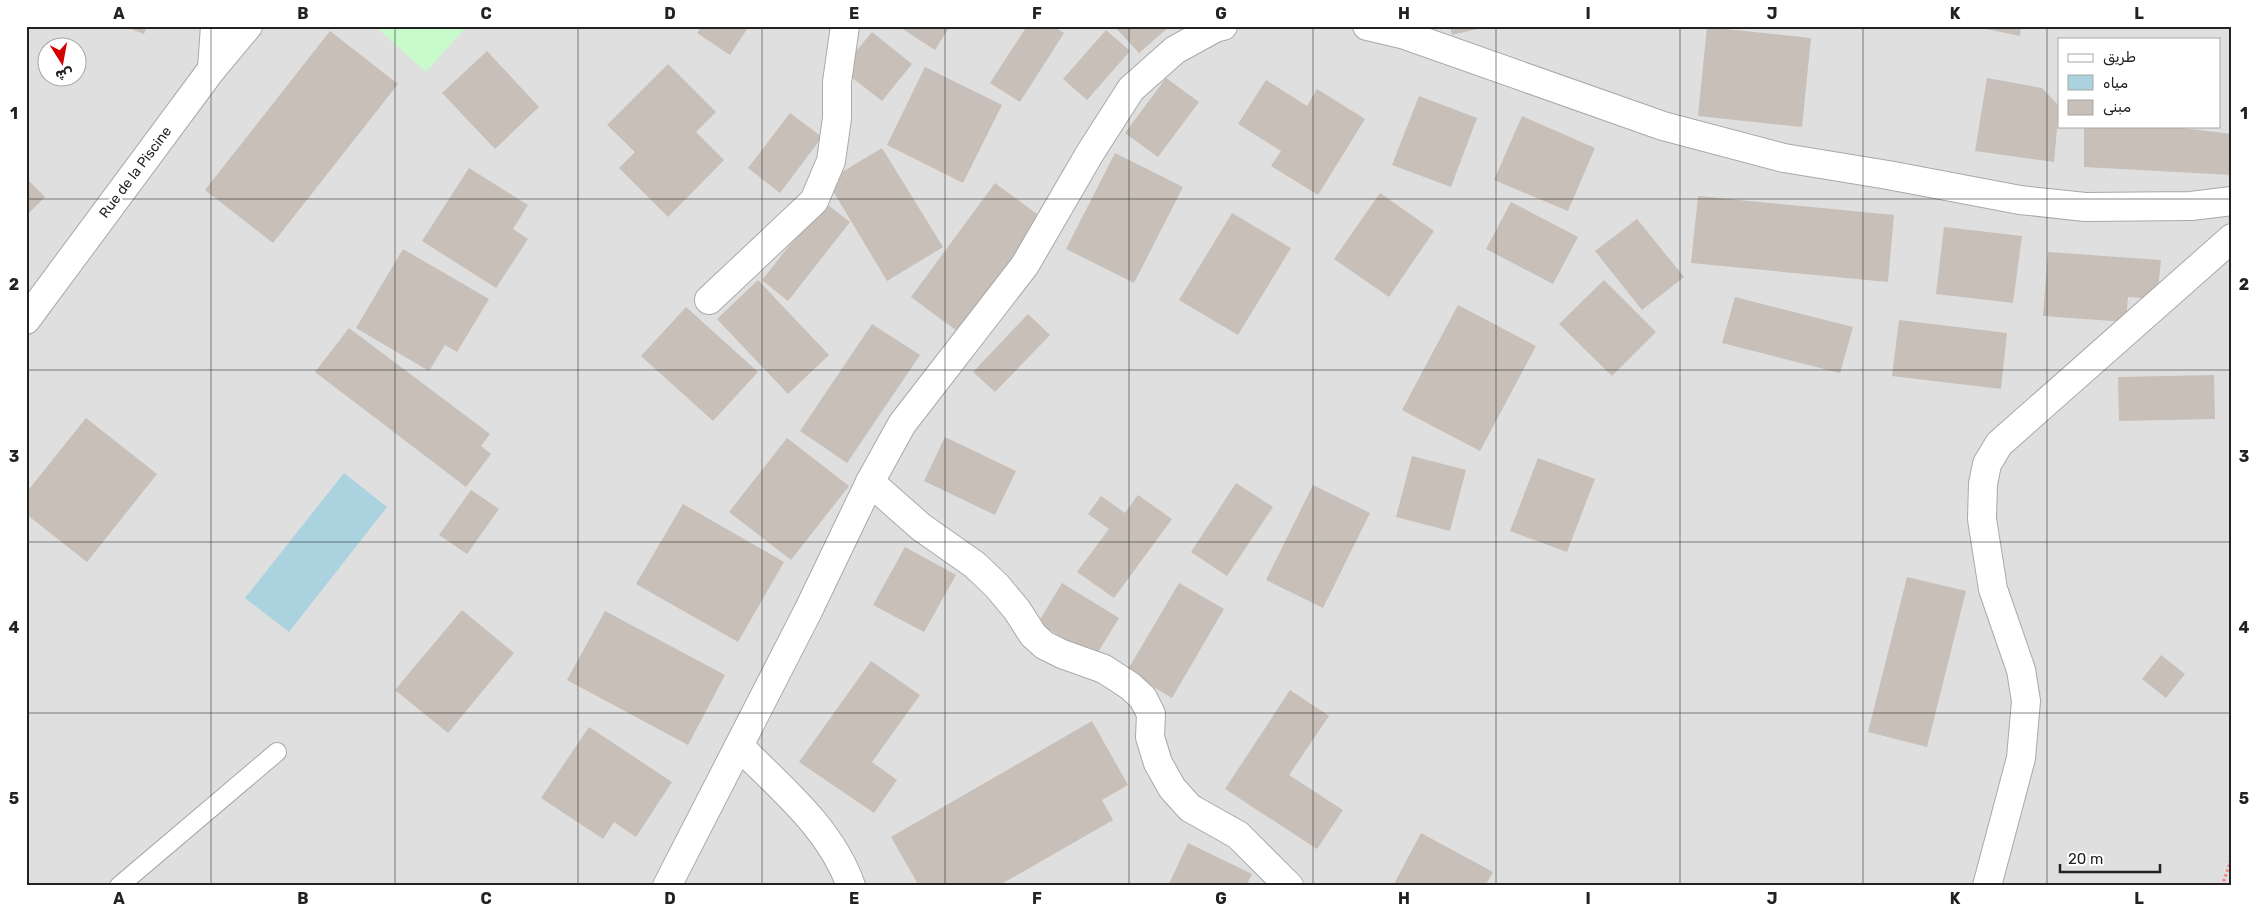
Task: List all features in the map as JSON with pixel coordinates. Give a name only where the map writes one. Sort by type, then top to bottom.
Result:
[{"type":"street","points":[[212,69],[215,26]]},
{"type":"street","name":"Rue de la Piscine","points":[[26,320],[212,69],[248,26]]},
{"type":"street","points":[[709,300],[814,201],[831,161],[837,118],[837,82],[845,26]]},
{"type":"street","points":[[668,886],[740,747],[870,482],[902,424],[1025,265],[1090,153],[1131,89],[1175,50],[1215,28],[1223,26]]},
{"type":"street","points":[[1367,26],[1405,35],[1663,126],[1784,158],[2020,200],[2085,207],[2182,206],[2232,201]]},
{"type":"street","points":[[1987,886],[2021,758],[2026,701],[2021,670],[1993,588],[1987,552],[1982,519],[1983,484],[1987,464],[1999,444],[2232,238]]},
{"type":"street","points":[[870,482],[921,528],[950,546],[982,572],[1002,592],[1033,635],[1044,645],[1062,654],[1104,669],[1130,686],[1143,698],[1152,714],[1150,737],[1158,763],[1172,788],[1190,808],[1238,835],[1289,886]]},
{"type":"street","points":[[740,747],[818,826],[845,867],[851,886]]},
{"type":"lane","points":[[119,886],[277,752]]},
{"type":"path","points":[[2222,886],[2230,863],[2232,840]]},
{"type":"shaded area","points":[[26,26],[2232,26],[2232,886],[26,886]]},
{"type":"green space","points":[[375,26],[467,26],[426,72]]},
{"type":"water","points":[[344,473],[387,507],[289,632],[245,598]]},
{"type":"building","points":[[123,26],[147,26],[144,34]]},
{"type":"building","points":[[702,26],[749,26],[730,55],[697,33]]},
{"type":"building","points":[[898,26],[950,26],[935,50]]},
{"type":"building","points":[[1027,26],[1053,26],[1064,33],[1020,102],[990,83]]},
{"type":"building","points":[[1114,26],[1170,26],[1139,53]]},
{"type":"building","points":[[1450,26],[1486,26],[1486,27],[1452,35]]},
{"type":"building","points":[[1972,26],[2021,26],[2020,36]]},
{"type":"building","points":[[1707,27],[1811,38],[1802,127],[1698,116]]},
{"type":"building","points":[[1106,30],[1130,51],[1087,100],[1063,79]]},
{"type":"building","points":[[330,31],[398,84],[273,243],[205,190]]},
{"type":"building","points":[[872,32],[912,64],[882,101],[841,69]]},
{"type":"building","points":[[487,51],[539,107],[495,149],[442,93]]},
{"type":"building","points":[[668,64],[716,112],[696,132],[724,160],[668,217],[619,168],[635,152],[607,125]]},
{"type":"building","points":[[925,67],[1002,105],[963,183],[887,145]]},
{"type":"building","points":[[1166,78],[1199,102],[1158,157],[1125,133]]},
{"type":"building","points":[[1987,78],[2042,88],[2058,105],[2054,162],[1975,151]]},
{"type":"building","points":[[1266,80],[1307,106],[1317,89],[1365,119],[1318,195],[1271,166],[1281,151],[1238,124]]},
{"type":"building","points":[[1419,96],[1477,118],[1451,187],[1392,165]]},
{"type":"building","points":[[790,113],[822,137],[780,193],[748,168]]},
{"type":"building","points":[[1522,116],[1595,148],[1568,211],[1494,180]]},
{"type":"building","points":[[2084,128],[2182,128],[2232,134],[2232,175],[2084,167]]},
{"type":"building","points":[[882,148],[943,247],[887,281],[827,181]]},
{"type":"building","points":[[1115,153],[1183,187],[1134,283],[1066,249]]},
{"type":"building","points":[[469,168],[528,205],[513,229],[528,239],[496,288],[422,241]]},
{"type":"building","points":[[26,178],[45,197],[26,216]]},
{"type":"building","points":[[995,183],[1045,220],[961,334],[911,297]]},
{"type":"building","points":[[1380,193],[1434,231],[1389,297],[1334,259]]},
{"type":"building","points":[[1698,196],[1894,215],[1888,282],[1691,263]]},
{"type":"building","points":[[824,202],[850,222],[788,301],[762,280]]},
{"type":"building","points":[[1511,202],[1578,237],[1553,284],[1486,249]]},
{"type":"building","points":[[1232,213],[1291,248],[1238,335],[1179,300]]},
{"type":"building","points":[[1637,219],[1684,277],[1642,310],[1595,251]]},
{"type":"building","points":[[1944,227],[2022,236],[2013,303],[1936,294]]},
{"type":"building","points":[[403,249],[489,299],[457,352],[445,345],[429,371],[356,328]]},
{"type":"building","points":[[2048,252],[2161,260],[2157,299],[2128,297],[2126,322],[2043,316]]},
{"type":"building","points":[[758,280],[829,355],[788,394],[717,319]]},
{"type":"building","points":[[1604,280],[1656,332],[1612,376],[1559,324]]},
{"type":"building","points":[[1735,297],[1853,327],[1840,373],[1722,343]]},
{"type":"building","points":[[1458,305],[1536,346],[1480,451],[1402,410]]},
{"type":"building","points":[[686,307],[758,372],[713,421],[641,356]]},
{"type":"building","points":[[1028,314],[1050,335],[995,392],[973,372]]},
{"type":"building","points":[[1899,320],[2007,333],[2001,389],[1892,376]]},
{"type":"building","points":[[872,324],[920,355],[847,463],[800,431]]},
{"type":"building","points":[[349,328],[490,434],[481,446],[491,454],[466,487],[315,372]]},
{"type":"building","points":[[2214,375],[2215,419],[2119,421],[2118,377]]},
{"type":"building","points":[[86,418],[157,474],[87,562],[26,514],[26,493]]},
{"type":"building","points":[[945,437],[1016,471],[995,515],[924,481]]},
{"type":"building","points":[[787,438],[849,486],[791,560],[729,512]]},
{"type":"building","points":[[1412,456],[1466,470],[1450,531],[1396,517]]},
{"type":"building","points":[[1538,458],[1595,479],[1567,552],[1510,531]]},
{"type":"building","points":[[1236,483],[1273,507],[1227,576],[1191,552]]},
{"type":"building","points":[[1313,485],[1370,513],[1323,608],[1266,580]]},
{"type":"building","points":[[471,490],[499,509],[467,554],[439,535]]},
{"type":"building","points":[[1138,495],[1172,519],[1114,598],[1077,572],[1109,529],[1088,514],[1101,496],[1125,513]]},
{"type":"building","points":[[683,504],[784,562],[738,642],[636,584]]},
{"type":"building","points":[[905,547],[956,575],[924,632],[873,605]]},
{"type":"building","points":[[1907,577],[1966,591],[1927,747],[1868,732]]},
{"type":"building","points":[[1062,583],[1119,618],[1095,657],[1038,623]]},
{"type":"building","points":[[1179,583],[1224,609],[1172,698],[1127,671]]},
{"type":"building","points":[[462,610],[514,653],[448,733],[395,690]]},
{"type":"building","points":[[605,611],[725,675],[688,745],[567,680]]},
{"type":"building","points":[[2161,655],[2185,674],[2166,698],[2142,679]]},
{"type":"building","points":[[871,661],[920,695],[872,762],[897,780],[874,813],[799,762]]},
{"type":"building","points":[[1290,690],[1329,716],[1289,775],[1343,810],[1317,849],[1225,789]]},
{"type":"building","points":[[1092,721],[1128,785],[1102,800],[1113,820],[998,886],[919,886],[891,837]]},
{"type":"building","points":[[589,727],[672,782],[636,837],[614,822],[603,839],[541,798]]},
{"type":"building","points":[[1421,833],[1493,872],[1485,886],[1393,886]]},
{"type":"building","points":[[1188,843],[1252,874],[1246,886],[1168,886]]}]
